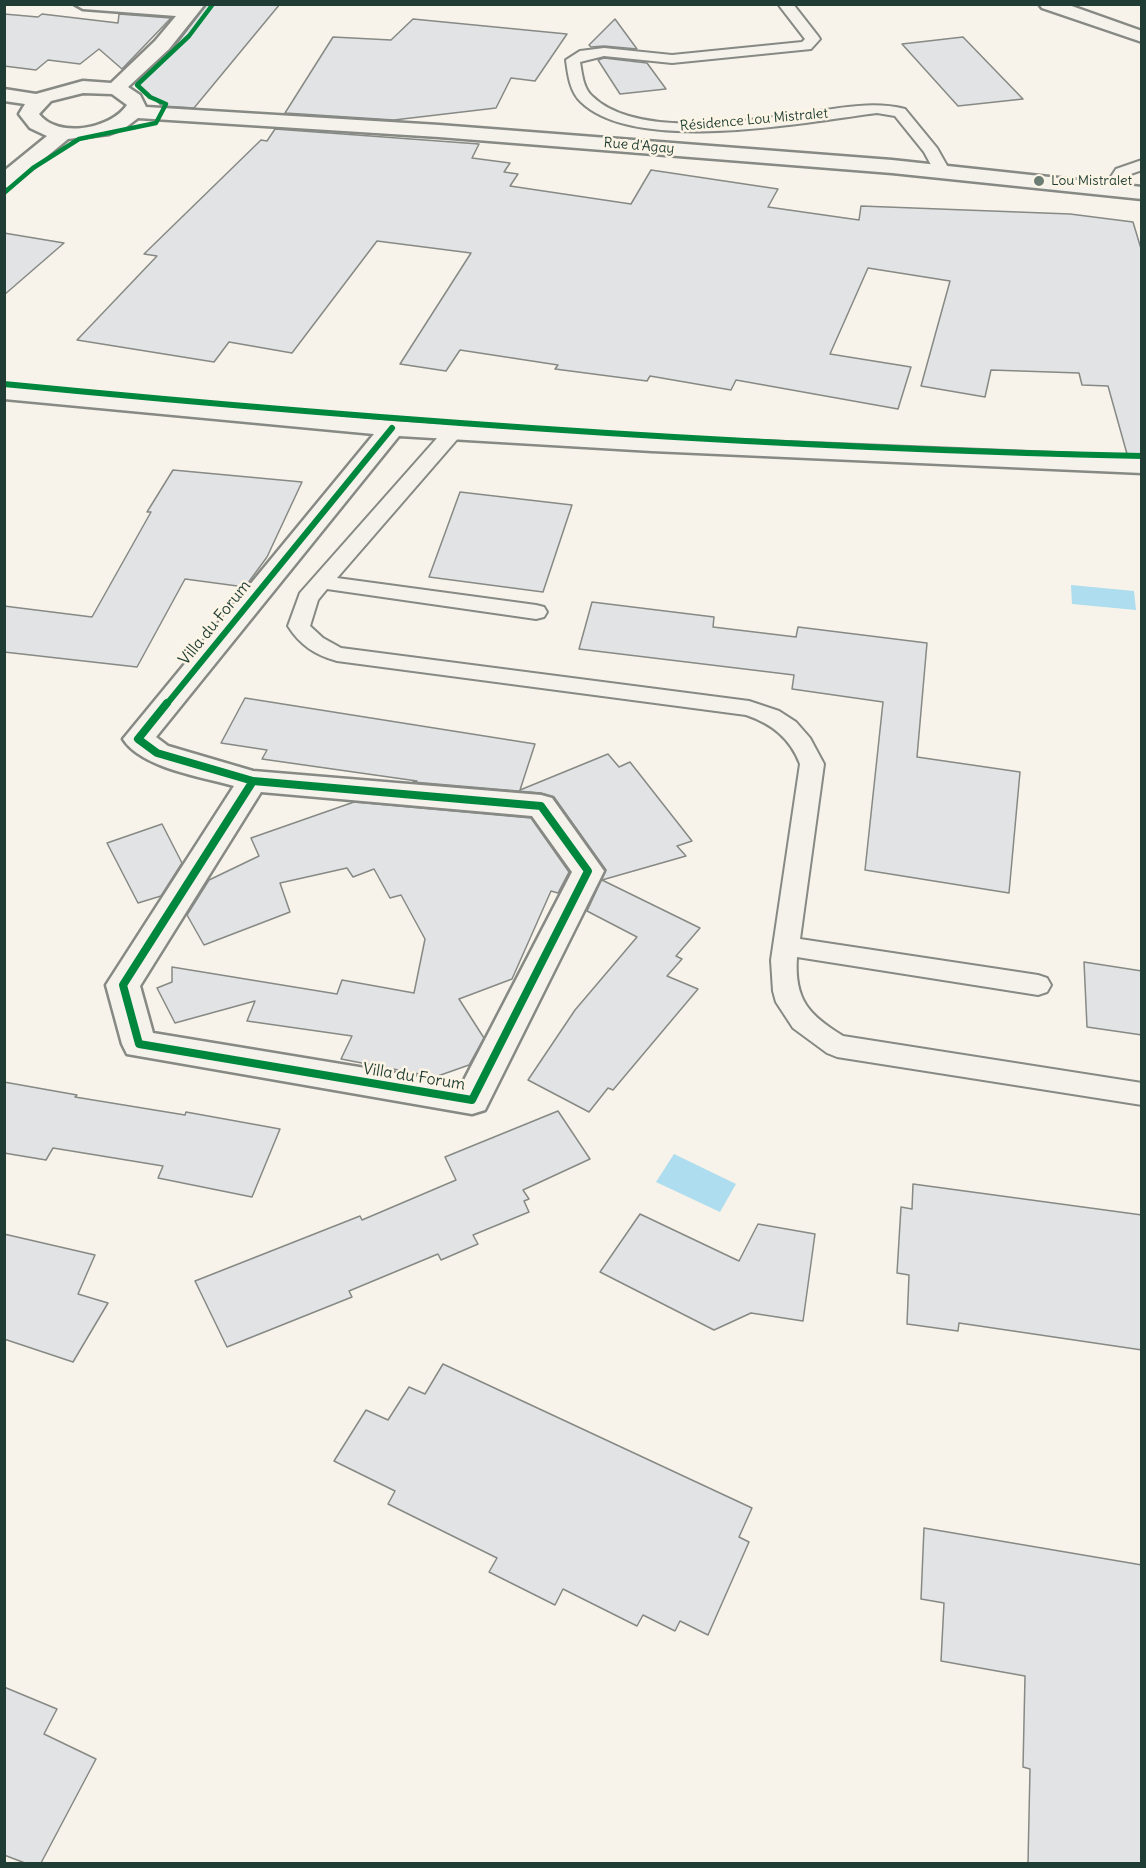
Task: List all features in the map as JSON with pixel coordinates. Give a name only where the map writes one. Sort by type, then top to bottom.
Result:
[{"type":"street","points":[[83,4],[194,8]]},
{"type":"street","points":[[1048,4],[1142,37]]},
{"type":"street","points":[[115,89],[194,8]]},
{"type":"street","points":[[100,87],[115,89],[134,99],[137,105],[135,112],[127,120],[99,131],[63,133],[49,130],[31,120],[29,114],[39,100],[66,89],[100,87]]},
{"type":"street","points":[[4,95],[39,100]]},
{"type":"street","name":"Rue d'Agay","points":[[135,112],[370,125],[942,171],[1142,193]]},
{"type":"street","points":[[4,182],[63,133]]},
{"type":"street","points":[[4,392],[453,432],[652,444],[1142,465]]},
{"type":"street","name":"Villa du Forum","points":[[253,781],[123,985],[139,1044],[472,1100],[588,871],[541,806],[253,781],[157,753],[138,739],[392,428]]},
{"type":"lane","name":"Résidence Lou Mistralet","points":[[785,4],[813,39],[806,46],[672,59],[604,52],[585,54],[573,60],[576,81],[586,100],[607,113],[643,125],[698,128],[877,108],[900,112],[931,151],[942,171]]},
{"type":"lane","points":[[1111,189],[1122,172],[1142,165]]},
{"type":"lane","points":[[453,432],[308,598],[299,626],[317,646],[337,654],[749,708],[767,714],[798,734],[812,764],[786,946],[783,986],[787,1001],[797,1018],[837,1046],[1142,1094]]},
{"type":"lane","points":[[322,582],[537,612]]},
{"type":"lane","points":[[786,946],[1038,985]]},
{"type":"water","points":[[1071,585],[1134,591],[1136,610],[1072,604]]},
{"type":"water","points":[[674,1154],[736,1184],[720,1212],[656,1182]]},
{"type":"building","points":[[207,4],[280,4],[194,108],[162,106],[136,82],[171,51]]},
{"type":"building","points":[[4,14],[38,17],[42,14],[118,23],[119,14],[171,18],[122,69],[99,49],[80,64],[48,60],[36,70],[4,66]]},
{"type":"building","points":[[413,19],[567,34],[535,81],[511,78],[496,108],[394,120],[285,113],[333,37],[391,40]]},
{"type":"building","points":[[615,19],[637,49],[591,47],[589,45]]},
{"type":"building","points":[[963,37],[1023,99],[958,106],[902,44]]},
{"type":"building","points":[[604,58],[647,63],[666,89],[620,94],[598,60]]},
{"type":"building","points":[[275,129],[479,144],[472,158],[510,163],[504,172],[518,174],[510,186],[631,204],[651,170],[778,189],[768,207],[859,220],[861,206],[1070,214],[1133,222],[1142,252],[1142,455],[1127,454],[1108,386],[1082,385],[1079,373],[991,370],[985,397],[921,386],[950,281],[868,268],[830,354],[911,367],[898,409],[736,380],[731,390],[650,376],[647,381],[555,369],[558,365],[460,350],[446,371],[400,364],[471,253],[377,241],[292,353],[229,342],[214,362],[77,340],[157,256],[144,254],[261,140],[267,141]]},
{"type":"building","points":[[4,233],[64,243],[4,295]]},
{"type":"building","points":[[173,470],[302,482],[267,557],[245,587],[185,579],[137,667],[4,652],[4,606],[92,617],[151,512],[147,512]]},
{"type":"building","points":[[460,492],[572,505],[543,592],[429,577]]},
{"type":"building","points":[[592,602],[714,617],[713,627],[796,637],[798,627],[927,643],[917,757],[1020,772],[1009,893],[865,870],[883,702],[792,689],[794,675],[579,649]]},
{"type":"building","points":[[245,698],[535,744],[520,790],[608,754],[619,767],[630,762],[692,841],[677,846],[686,856],[602,880],[700,928],[676,956],[682,959],[667,976],[698,989],[613,1090],[608,1088],[589,1112],[528,1080],[575,1010],[637,937],[587,911],[606,870],[554,797],[541,793],[413,782],[417,781],[262,759],[267,750],[221,743]]},
{"type":"building","points":[[354,802],[531,818],[569,872],[558,893],[551,891],[512,979],[459,999],[484,1038],[469,1065],[435,1077],[341,1059],[352,1036],[247,1021],[255,1001],[175,1023],[157,988],[172,982],[172,967],[337,994],[342,980],[414,993],[425,939],[401,895],[390,898],[374,869],[353,877],[347,868],[280,883],[290,912],[204,945],[187,915],[209,880],[259,856],[251,838]]},
{"type":"building","points":[[162,824],[182,863],[161,896],[138,903],[107,843]]},
{"type":"building","points":[[1084,962],[1142,971],[1142,1035],[1087,1027]]},
{"type":"building","points":[[4,1082],[77,1095],[75,1097],[185,1115],[186,1112],[280,1129],[252,1197],[158,1178],[163,1166],[53,1148],[46,1160],[4,1153]]},
{"type":"building","points":[[558,1111],[590,1159],[523,1190],[529,1199],[524,1201],[529,1212],[473,1235],[478,1244],[441,1260],[438,1254],[349,1291],[352,1297],[227,1347],[195,1281],[360,1216],[362,1220],[456,1180],[445,1157]]},
{"type":"building","points":[[913,1184],[1142,1215],[1142,1350],[959,1323],[958,1331],[907,1324],[909,1275],[897,1273],[901,1207],[912,1209]]},
{"type":"building","points":[[640,1214],[739,1261],[758,1224],[815,1234],[803,1321],[751,1313],[714,1330],[600,1272]]},
{"type":"building","points":[[4,1234],[95,1255],[78,1294],[108,1303],[73,1362],[4,1339]]},
{"type":"building","points":[[443,1364],[752,1508],[739,1537],[749,1542],[708,1635],[680,1621],[675,1631],[643,1615],[637,1626],[563,1589],[555,1605],[489,1572],[497,1558],[388,1504],[395,1491],[334,1461],[366,1410],[388,1420],[409,1387],[425,1394]]},
{"type":"building","points":[[924,1528],[1142,1565],[1142,1863],[1028,1863],[1030,1769],[1023,1767],[1025,1676],[941,1661],[944,1603],[921,1599]]},
{"type":"building","points":[[4,1687],[57,1709],[44,1734],[96,1759],[41,1863],[25,1863],[4,1855]]},
{"type":"cycle path","points":[[4,193],[33,168],[79,139],[156,123],[166,104],[150,97],[137,85],[189,36],[213,4]]},
{"type":"cycle path","points":[[4,384],[288,411],[572,432],[857,448],[1142,456]]},
{"type":"cycle path","points":[[253,781],[123,985],[139,1044],[472,1100],[588,871],[541,806],[253,781],[157,753],[138,739],[392,428]]},
{"type":"place","name":"Lou Mistralet","points":[[1039,181]]}]
